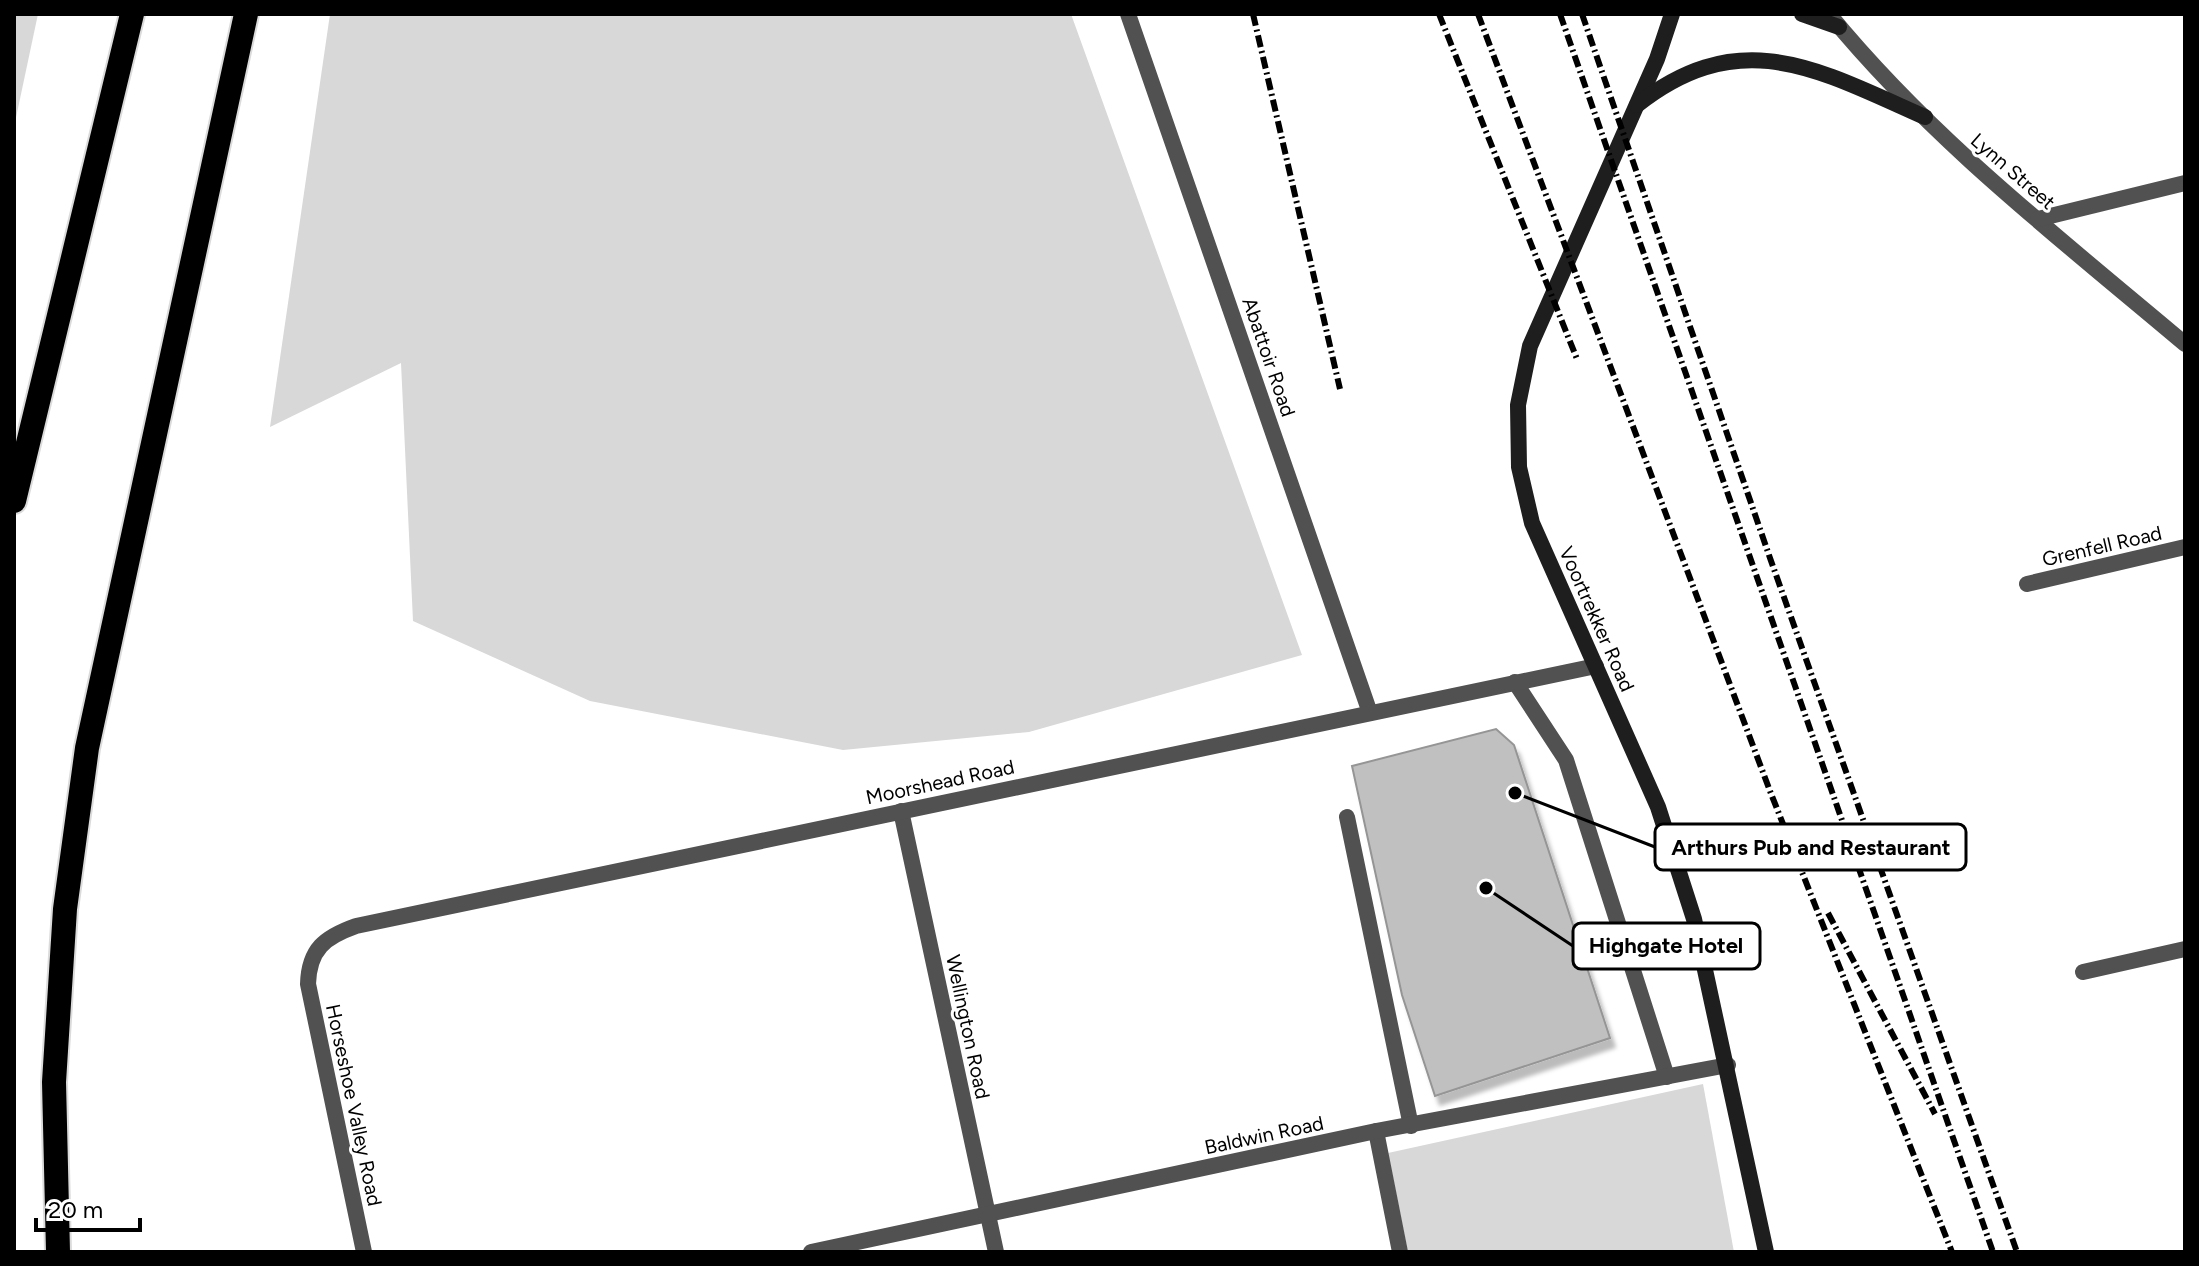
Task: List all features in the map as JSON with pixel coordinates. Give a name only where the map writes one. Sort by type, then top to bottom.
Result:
[{"type":"highway","points":[[14,501],[132,14]]},
{"type":"highway","points":[[58,1252],[54,1082],[65,909],[87,748],[246,14]]},
{"type":"main road","points":[[1802,14],[1834,20]]},
{"type":"main road","name":"Voortrekker Road","points":[[1674,15],[1530,346],[1518,405],[1519,467],[1532,523],[1658,807],[1694,919],[1766,1252]]},
{"type":"main road","points":[[1635,107],[1677,78],[1703,67],[1731,60],[1765,60],[1806,68],[1925,117]]},
{"type":"street","name":"Abattoir Road","points":[[1128,14],[1370,713]]},
{"type":"street","name":"Lynn Street","points":[[1834,20],[1925,117],[2038,219],[2185,344]]},
{"type":"street","points":[[2038,219],[2185,183]]},
{"type":"street","name":"Grenfell Road","points":[[2027,584],[2185,547]]},
{"type":"street","name":"Moorshead Road","points":[[309,965],[318,946],[331,935],[356,926],[1596,666]]},
{"type":"street","points":[[1515,682],[1566,760],[1667,1077]]},
{"type":"street","name":"Wellington Road","points":[[901,811],[996,1252]]},
{"type":"street","points":[[1347,817],[1411,1126]]},
{"type":"street","points":[[2083,972],[2185,949]]},
{"type":"street","name":"Horseshoe Valley Road","points":[[309,965],[308,984],[364,1252]]},
{"type":"street","name":"Baldwin Road","points":[[811,1252],[1376,1131],[1728,1065]]},
{"type":"street","points":[[1376,1131],[1400,1252]]},
{"type":"shaded area","points":[[14,14],[38,14],[14,127]]},
{"type":"shaded area","points":[[330,14],[1071,14],[1302,655],[1029,732],[843,750],[590,701],[413,621],[401,363],[270,427]]},
{"type":"shaded area","points":[[1703,1084],[1734,1252],[1408,1252],[1388,1153]]},
{"type":"building","points":[[1496,729],[1514,745],[1610,1038],[1435,1096],[1402,995],[1352,766]]},
{"type":"railway","points":[[1253,14],[1340,389]]},
{"type":"railway","points":[[1439,14],[1577,359]]},
{"type":"railway","points":[[1478,14],[1770,791],[1952,1252]]},
{"type":"railway","points":[[1560,14],[1993,1252]]},
{"type":"railway","points":[[1582,14],[1770,558],[2017,1252]]},
{"type":"railway","points":[[1828,913],[1935,1114]]},
{"type":"place","name":"Arthurs Pub and Restaurant","points":[[1515,793]]},
{"type":"place","name":"Highgate Hotel","points":[[1486,888]]}]
